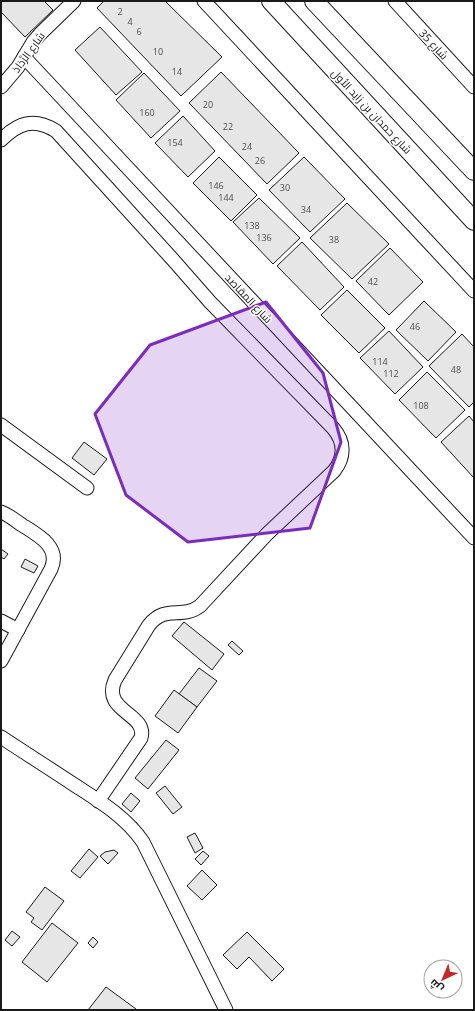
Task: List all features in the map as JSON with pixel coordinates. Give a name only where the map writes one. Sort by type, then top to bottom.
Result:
[{"type":"main road","name":"شارع حمدان بن زايد الأول","points":[[271,1],[474,220]]},
{"type":"main road","points":[[314,1],[474,171]]},
{"type":"street","name":"شارع الرَّذاذ","points":[[2,82],[24,58],[33,42],[40,34],[74,1]]},
{"type":"street","points":[[204,1],[474,291]]},
{"type":"street","name":"شارع 35","points":[[395,1],[474,87]]},
{"type":"street","name":"شارع المقاصد","points":[[24,58],[474,538]]},
{"type":"street","points":[[1,140],[12,130],[25,124],[40,124],[56,130],[175,262],[205,298],[333,428],[341,441],[343,448],[341,460],[334,471],[267,534],[200,606],[190,612],[165,613],[153,620],[149,625],[115,680],[112,690],[114,700],[140,725],[142,729],[142,738],[98,801]]},
{"type":"street","points":[[1,425],[87,488]]},
{"type":"street","points":[[1,512],[47,542],[53,551],[54,556],[51,569],[1,661]]},
{"type":"street","points":[[1,621],[18,630]]},
{"type":"street","points":[[1,737],[110,808],[128,823],[143,842],[226,1010]]},
{"type":"highlighted area","points":[[266,302],[323,373],[341,442],[310,528],[188,542],[126,495],[95,414],[150,345]]},
{"type":"building","points":[[1,1],[44,1],[53,10],[25,37],[1,12]]},
{"type":"building","points":[[104,1],[165,1],[222,57],[181,96],[97,8]]},
{"type":"building","points":[[100,27],[142,72],[116,95],[75,50]]},
{"type":"building","points":[[221,72],[299,153],[267,184],[189,103]]},
{"type":"building","points":[[144,73],[180,111],[151,138],[116,100]]},
{"type":"building","points":[[183,116],[215,151],[188,177],[155,143]]},
{"type":"building","points":[[219,157],[257,195],[231,221],[193,183]]},
{"type":"building","points":[[304,157],[345,199],[310,232],[269,190]]},
{"type":"building","points":[[259,198],[300,238],[273,264],[233,222]]},
{"type":"building","points":[[347,203],[389,244],[352,279],[310,238]]},
{"type":"building","points":[[302,242],[344,287],[320,310],[277,266]]},
{"type":"building","points":[[390,248],[423,282],[389,315],[356,281]]},
{"type":"building","points":[[347,290],[385,328],[359,353],[321,315]]},
{"type":"building","points":[[424,301],[456,332],[428,361],[396,330]]},
{"type":"building","points":[[389,331],[423,367],[395,394],[360,358]]},
{"type":"building","points":[[462,334],[474,347],[474,402],[469,407],[429,366]]},
{"type":"building","points":[[427,372],[465,410],[436,438],[399,400]]},
{"type":"building","points":[[469,416],[474,422],[474,478],[441,442]]},
{"type":"building","points":[[84,442],[107,459],[94,475],[72,458]]},
{"type":"building","points":[[1,549],[8,554],[4,559],[1,557]]},
{"type":"building","points":[[25,559],[38,566],[34,573],[21,567]]},
{"type":"building","points":[[184,622],[224,654],[212,670],[172,636]]},
{"type":"building","points":[[232,641],[243,651],[239,655],[228,645]]},
{"type":"building","points":[[199,668],[217,681],[197,707],[179,694]]},
{"type":"building","points":[[174,690],[197,707],[178,733],[155,716]]},
{"type":"building","points":[[166,740],[179,750],[148,789],[135,778]]},
{"type":"building","points":[[165,786],[182,807],[173,814],[156,793]]},
{"type":"building","points":[[131,793],[140,801],[131,812],[122,804]]},
{"type":"building","points":[[195,833],[203,848],[195,853],[187,837]]},
{"type":"building","points":[[89,849],[98,857],[80,878],[71,871]]},
{"type":"building","points":[[114,850],[118,853],[108,864],[100,856],[105,852]]},
{"type":"building","points":[[203,851],[209,856],[201,865],[195,859]]},
{"type":"building","points":[[202,870],[217,885],[202,900],[187,886]]},
{"type":"building","points":[[45,887],[64,901],[42,930],[31,922],[34,918],[26,912]]},
{"type":"building","points":[[52,923],[78,943],[47,982],[22,962]]},
{"type":"building","points":[[12,931],[20,937],[12,946],[5,940]]},
{"type":"building","points":[[247,932],[284,969],[272,981],[249,957],[237,969],[223,955]]},
{"type":"building","points":[[93,937],[98,942],[93,948],[88,943]]},
{"type":"building","points":[[106,987],[136,1009],[88,1010]]}]
